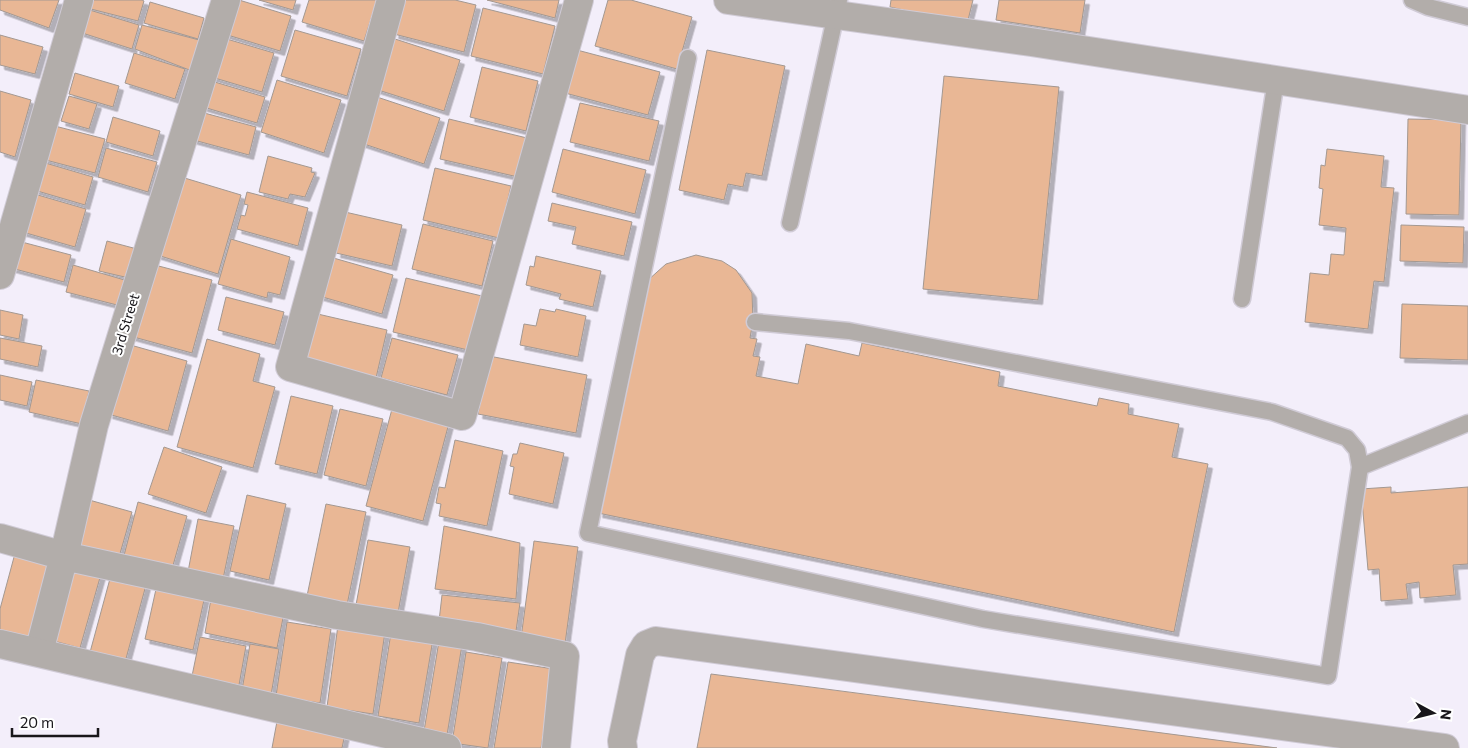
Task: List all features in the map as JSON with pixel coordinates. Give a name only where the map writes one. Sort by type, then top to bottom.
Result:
[{"type":"street","points":[[0,275],[79,0]]},
{"type":"street","name":"3rd Street","points":[[39,652],[64,556],[94,425],[226,0]]},
{"type":"street","points":[[391,0],[290,367],[462,416],[579,0]]},
{"type":"street","points":[[728,0],[837,7],[1031,42],[1468,110]]},
{"type":"street","points":[[0,538],[64,556],[337,615],[477,636],[565,656],[556,748]]},
{"type":"street","points":[[623,748],[622,741],[640,655],[646,645],[656,641],[1445,748]]},
{"type":"street","points":[[0,644],[447,748]]},
{"type":"lane","points":[[1412,0],[1428,8],[1468,17]]},
{"type":"lane","points":[[790,223],[837,7]]},
{"type":"lane","points":[[688,58],[588,533],[983,619],[1328,676],[1360,467],[1358,450],[1348,438],[1272,412],[849,331],[755,322]]},
{"type":"lane","points":[[1242,299],[1276,80]]},
{"type":"lane","points":[[1360,467],[1468,424]]},
{"type":"building","points":[[0,0],[59,0],[49,28],[0,10]]},
{"type":"building","points":[[89,0],[144,1],[138,21],[87,8]]},
{"type":"building","points":[[239,0],[291,16],[280,51],[221,33]]},
{"type":"building","points":[[259,0],[296,0],[293,10]]},
{"type":"building","points":[[309,0],[377,0],[364,41],[302,22]]},
{"type":"building","points":[[402,0],[455,0],[476,5],[464,52],[394,34]]},
{"type":"building","points":[[487,0],[559,0],[555,18]]},
{"type":"building","points":[[608,0],[631,0],[692,17],[677,69],[595,46]]},
{"type":"building","points":[[891,0],[973,0],[967,24],[890,7]]},
{"type":"building","points":[[999,0],[1085,0],[1080,33],[996,20]]},
{"type":"building","points":[[150,2],[204,18],[198,39],[144,23]]},
{"type":"building","points":[[83,8],[139,25],[132,49],[76,31]]},
{"type":"building","points":[[483,8],[555,26],[543,74],[471,56]]},
{"type":"building","points":[[142,25],[203,41],[192,71],[135,49]]},
{"type":"building","points":[[295,30],[361,49],[347,96],[281,76]]},
{"type":"building","points":[[0,35],[43,47],[35,74],[0,65]]},
{"type":"building","points":[[220,37],[274,53],[262,92],[208,76]]},
{"type":"building","points":[[392,38],[460,60],[444,111],[375,89]]},
{"type":"building","points":[[577,50],[660,72],[648,115],[565,93]]},
{"type":"building","points":[[707,50],[785,66],[762,176],[746,173],[743,187],[728,184],[724,200],[679,190]]},
{"type":"building","points":[[134,53],[185,69],[175,99],[125,83]]},
{"type":"building","points":[[482,67],[538,81],[526,131],[470,117]]},
{"type":"building","points":[[75,73],[119,86],[113,107],[69,94]]},
{"type":"building","points":[[944,76],[1059,87],[1038,300],[923,289]]},
{"type":"building","points":[[208,80],[265,97],[257,123],[200,106]]},
{"type":"building","points":[[277,80],[341,100],[324,153],[261,132]]},
{"type":"building","points":[[0,91],[31,100],[15,157],[0,152]]},
{"type":"building","points":[[69,96],[97,104],[89,129],[61,121]]},
{"type":"building","points":[[374,96],[440,118],[424,164],[358,142]]},
{"type":"building","points":[[580,103],[659,121],[649,161],[570,142]]},
{"type":"building","points":[[197,111],[256,127],[249,155],[190,139]]},
{"type":"building","points":[[113,117],[160,131],[153,156],[106,142]]},
{"type":"building","points":[[449,119],[527,138],[518,177],[440,159]]},
{"type":"building","points":[[1408,119],[1461,120],[1459,215],[1406,214]]},
{"type":"building","points":[[51,125],[105,139],[95,173],[42,159]]},
{"type":"building","points":[[106,148],[157,162],[148,192],[98,177]]},
{"type":"building","points":[[563,149],[646,170],[635,214],[552,192]]},
{"type":"building","points":[[1327,149],[1384,156],[1381,187],[1394,188],[1384,282],[1374,281],[1368,329],[1305,322],[1310,273],[1329,275],[1331,254],[1344,255],[1346,228],[1319,225],[1323,189],[1319,188],[1321,165],[1325,166]]},
{"type":"building","points":[[268,156],[312,168],[311,172],[315,173],[305,197],[290,194],[288,199],[259,192]]},
{"type":"building","points":[[42,162],[93,177],[85,205],[34,190]]},
{"type":"building","points":[[435,168],[511,186],[499,238],[423,220]]},
{"type":"building","points":[[178,176],[241,195],[218,274],[154,254]]},
{"type":"building","points":[[247,192],[308,208],[298,246],[237,229],[241,215],[245,216],[248,205],[244,204]]},
{"type":"building","points":[[31,193],[86,209],[75,247],[19,231]]},
{"type":"building","points":[[552,203],[632,222],[624,256],[572,244],[576,227],[548,221]]},
{"type":"building","points":[[345,212],[402,225],[392,266],[336,253]]},
{"type":"building","points":[[423,224],[493,241],[482,286],[412,269]]},
{"type":"building","points":[[1401,225],[1464,227],[1463,263],[1400,261]]},
{"type":"building","points":[[231,239],[290,257],[280,295],[268,292],[267,298],[218,284]]},
{"type":"building","points":[[18,241],[71,255],[64,282],[11,268]]},
{"type":"building","points":[[107,241],[137,249],[129,278],[99,271]]},
{"type":"building","points":[[696,255],[722,261],[736,270],[752,293],[753,321],[750,338],[757,339],[753,356],[760,357],[756,376],[798,384],[806,344],[859,356],[862,343],[1000,372],[998,386],[1097,406],[1099,398],[1129,404],[1128,414],[1179,424],[1172,457],[1208,464],[1174,632],[598,513],[647,281],[666,264]]},
{"type":"building","points":[[536,256],[601,271],[593,307],[559,299],[561,294],[526,285],[530,266],[534,267]]},
{"type":"building","points":[[330,257],[393,275],[382,314],[319,296]]},
{"type":"building","points":[[151,264],[212,280],[192,353],[130,336]]},
{"type":"building","points":[[73,265],[128,281],[121,306],[66,292]]},
{"type":"building","points":[[406,278],[482,296],[468,350],[393,332]]},
{"type":"building","points":[[226,297],[284,312],[275,345],[218,330]]},
{"type":"building","points":[[1402,304],[1468,306],[1468,360],[1400,358]]},
{"type":"building","points":[[540,309],[555,312],[556,309],[586,316],[578,357],[520,345],[524,324],[536,326]]},
{"type":"building","points":[[0,310],[23,315],[19,339],[0,335]]},
{"type":"building","points":[[309,312],[387,330],[376,378],[298,361]]},
{"type":"building","points":[[0,338],[42,346],[38,367],[0,359]]},
{"type":"building","points":[[392,338],[458,355],[447,395],[381,378]]},
{"type":"building","points":[[207,339],[260,354],[253,381],[275,387],[253,468],[177,447]]},
{"type":"building","points":[[127,344],[187,361],[168,431],[108,414]]},
{"type":"building","points":[[489,356],[587,375],[576,433],[478,414]]},
{"type":"building","points":[[0,375],[32,382],[27,406],[0,400]]},
{"type":"building","points":[[36,380],[89,391],[82,424],[29,412]]},
{"type":"building","points":[[291,396],[333,406],[317,474],[275,464]]},
{"type":"building","points":[[340,409],[383,419],[366,486],[324,475]]},
{"type":"building","points":[[392,409],[449,423],[423,521],[366,506]]},
{"type":"building","points":[[455,440],[503,451],[487,526],[439,516],[441,504],[436,503],[439,487],[445,488]]},
{"type":"building","points":[[520,443],[564,453],[553,504],[509,494],[514,467],[510,466],[513,454],[517,454]]},
{"type":"building","points":[[164,447],[222,467],[206,513],[148,494]]},
{"type":"building","points":[[1391,487],[1391,493],[1468,487],[1468,564],[1453,565],[1456,595],[1420,598],[1419,582],[1406,584],[1408,599],[1381,601],[1379,569],[1368,570],[1361,489]]},
{"type":"building","points":[[247,495],[286,504],[269,580],[230,571]]},
{"type":"building","points":[[82,498],[132,512],[117,564],[68,550]]},
{"type":"building","points":[[138,502],[187,516],[170,576],[122,563]]},
{"type":"building","points":[[326,504],[366,512],[347,605],[307,596]]},
{"type":"building","points":[[198,519],[234,526],[222,584],[187,577]]},
{"type":"building","points":[[444,526],[520,543],[516,599],[435,589]]},
{"type":"building","points":[[368,540],[410,547],[398,613],[356,605]]},
{"type":"building","points":[[534,541],[578,547],[565,644],[521,638]]},
{"type":"building","points":[[17,546],[60,558],[36,645],[0,635],[0,609]]},
{"type":"building","points":[[74,566],[101,574],[80,648],[54,641]]},
{"type":"building","points":[[111,575],[146,585],[124,666],[89,656]]},
{"type":"building","points":[[158,580],[206,591],[193,650],[145,639]]},
{"type":"building","points":[[212,593],[285,608],[277,648],[205,633]]},
{"type":"building","points":[[442,595],[520,603],[515,638],[438,630]]},
{"type":"building","points":[[287,622],[331,629],[320,703],[276,696]]},
{"type":"building","points":[[338,625],[385,632],[373,714],[327,707]]},
{"type":"building","points":[[392,626],[434,633],[419,723],[378,716]]},
{"type":"building","points":[[440,635],[463,639],[447,735],[424,731]]},
{"type":"building","points":[[200,637],[246,646],[239,685],[192,676]]},
{"type":"building","points":[[250,644],[279,649],[271,695],[242,690]]},
{"type":"building","points":[[466,652],[502,658],[488,748],[452,743]]},
{"type":"building","points":[[508,662],[554,669],[541,748],[494,748]]},
{"type":"building","points":[[711,674],[1277,748],[697,748]]},
{"type":"building","points":[[278,716],[346,729],[342,748],[272,748]]}]
